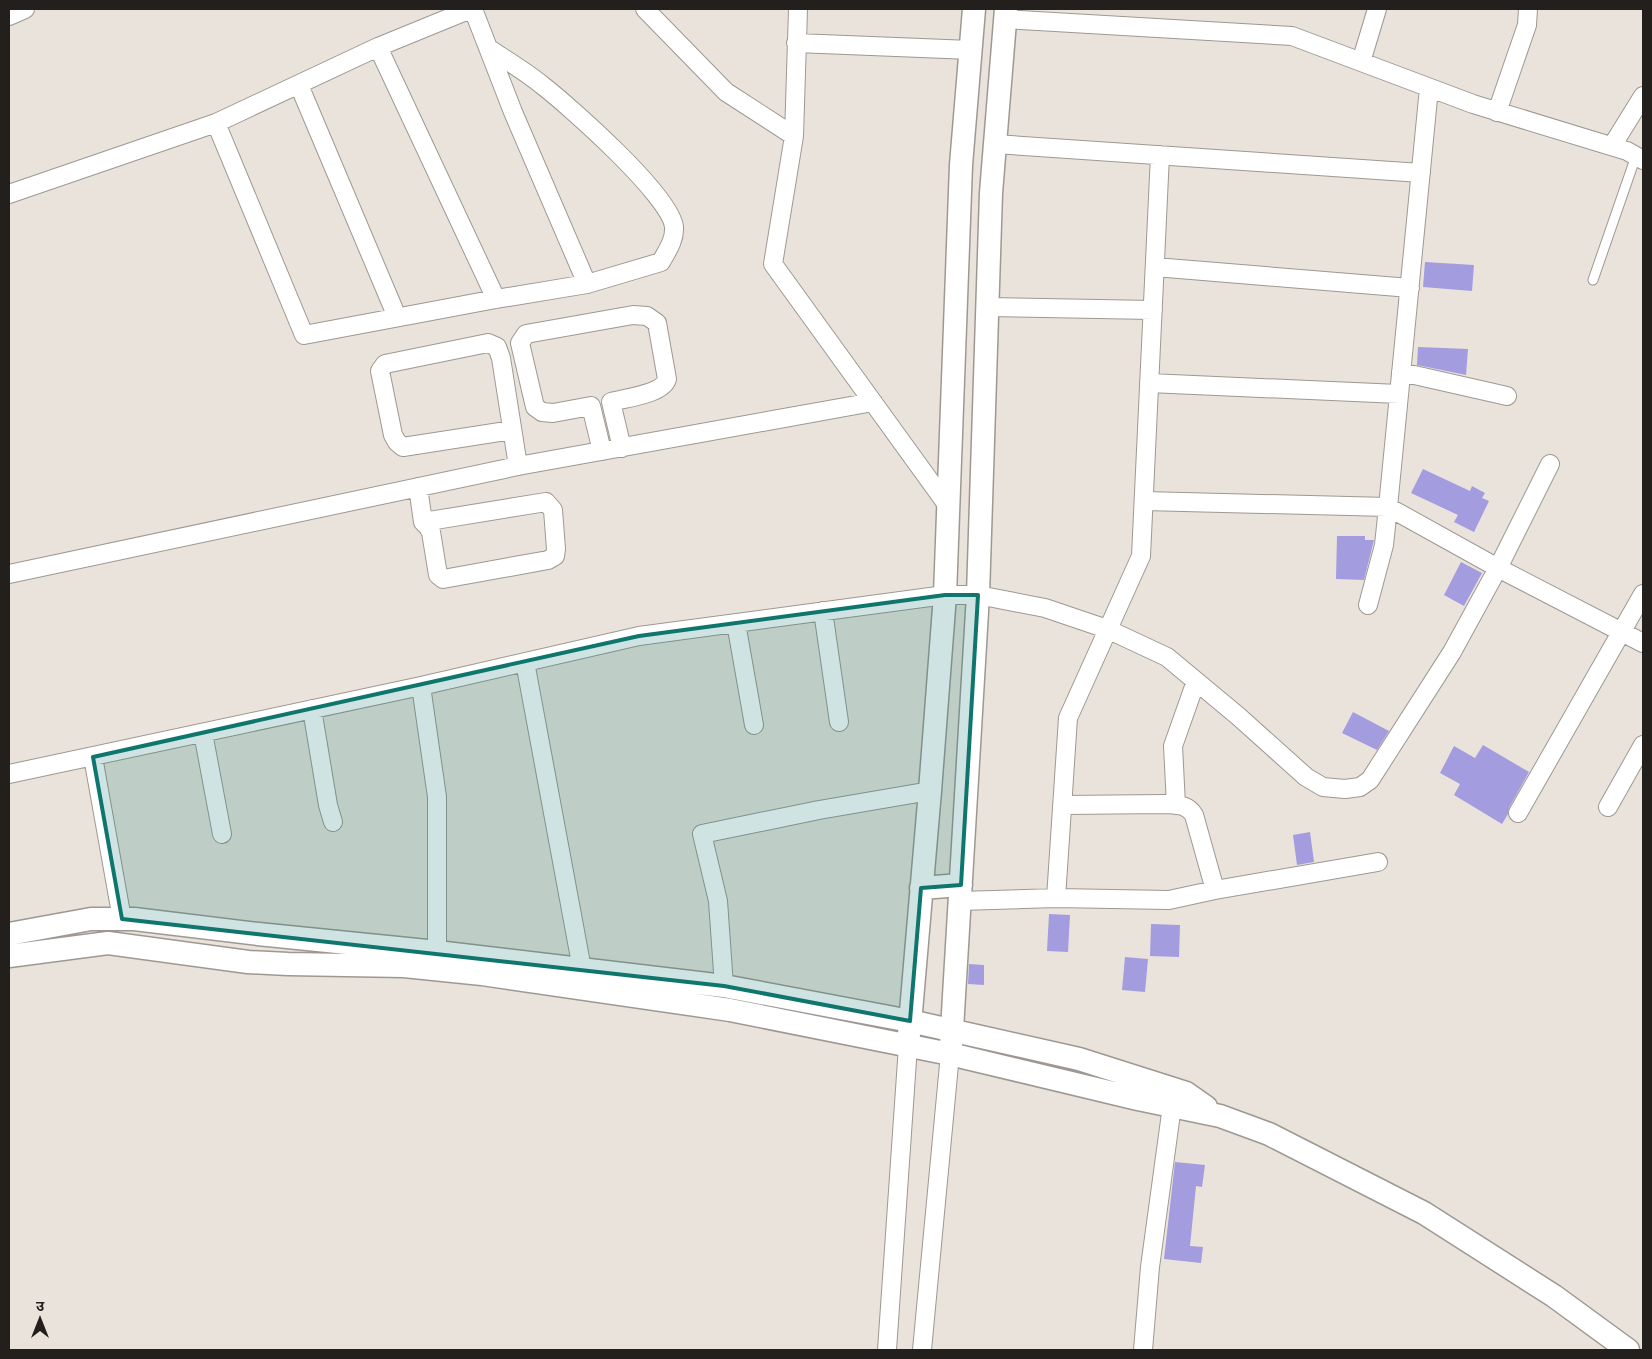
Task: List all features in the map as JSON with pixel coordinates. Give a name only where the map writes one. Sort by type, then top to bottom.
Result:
[{"type":"street","points":[[9,16],[25,9]]},
{"type":"street","points":[[9,194],[216,123],[378,47],[472,9],[513,112],[587,284]]},
{"type":"street","points":[[645,9],[726,92],[794,136]]},
{"type":"street","points":[[798,9],[794,136],[773,264],[948,506]]},
{"type":"street","points":[[887,1350],[908,1046],[945,595],[961,165],[974,9]]},
{"type":"street","points":[[1361,62],[1377,9]]},
{"type":"street","points":[[1497,112],[1527,25],[1528,9]]},
{"type":"street","points":[[922,1350],[952,1030],[978,596],[991,193],[1006,14],[1292,36],[1497,112],[1628,151],[1640,158]]},
{"type":"street","points":[[796,43],[970,50]]},
{"type":"street","points":[[378,47],[496,298]]},
{"type":"street","points":[[216,123],[304,334],[496,298],[587,284],[661,262],[672,243],[674,226],[664,204],[631,167],[587,124],[541,84],[488,48]]},
{"type":"street","points":[[299,84],[397,317]]},
{"type":"street","points":[[1368,605],[1384,545],[1429,88]]},
{"type":"street","points":[[1612,146],[1643,96]]},
{"type":"street","points":[[995,144],[1421,173]]},
{"type":"street","points":[[1056,898],[1068,718],[1141,556],[1160,155]]},
{"type":"street","points":[[1155,267],[1410,288]]},
{"type":"street","points":[[988,307],[1153,310]]},
{"type":"street","points":[[633,314],[654,319],[658,323],[667,379],[666,384],[658,390],[591,406],[553,413],[542,412],[535,407],[520,343],[526,334],[633,314]]},
{"type":"street","points":[[512,430],[403,447],[393,435],[380,371],[385,364],[488,343],[497,348],[501,358],[518,466]]},
{"type":"street","points":[[1401,372],[1507,396]]},
{"type":"street","points":[[1149,383],[1399,394]]},
{"type":"street","points":[[610,402],[622,448]]},
{"type":"street","points":[[9,574],[518,466],[873,402]]},
{"type":"street","points":[[591,406],[602,452]]},
{"type":"street","points":[[9,774],[421,686],[639,636],[945,595],[978,596],[1046,608],[1107,629],[1166,657],[1238,716],[1306,777],[1324,787],[1345,790],[1360,788],[1370,780],[1452,652],[1498,568],[1550,464]]},
{"type":"street","points":[[418,487],[423,522],[431,532],[438,576],[443,579],[548,560],[555,556],[553,510],[546,502],[423,522]]},
{"type":"street","points":[[1144,501],[1388,507],[1498,568],[1643,643]]},
{"type":"street","points":[[1518,813],[1643,594]]},
{"type":"street","points":[[823,611],[839,722]]},
{"type":"street","points":[[736,623],[754,725]]},
{"type":"street","points":[[525,662],[582,969]]},
{"type":"street","points":[[1176,805],[1173,746],[1196,682]]},
{"type":"street","points":[[421,686],[438,797],[437,952]]},
{"type":"street","points":[[312,709],[332,822]]},
{"type":"street","points":[[203,733],[222,834]]},
{"type":"street","points":[[1608,808],[1642,751]]},
{"type":"street","points":[[93,756],[122,919]]},
{"type":"street","points":[[724,986],[718,901],[702,834],[819,810],[930,791]]},
{"type":"street","points":[[1063,805],[1176,805],[1187,808],[1194,815],[1215,890]]},
{"type":"street","points":[[921,888],[960,893],[1056,898],[1169,900],[1215,890],[1378,862]]},
{"type":"street","points":[[9,934],[91,919],[122,919],[437,952],[724,986],[910,1021],[1078,1059],[1175,1101]]},
{"type":"street","points":[[9,956],[108,943],[248,962],[404,966],[482,974],[730,1010],[1175,1101]]},
{"type":"street","points":[[1143,1350],[1150,1267],[1175,1101],[1186,1093],[1220,1116],[1269,1134],[1424,1213],[1554,1296],[1628,1350]]},
{"type":"lane","points":[[1593,280],[1640,158]]},
{"type":"highlighted area","points":[[945,595],[978,595],[961,885],[921,888],[910,1021],[724,986],[122,919],[93,757],[639,636]]},
{"type":"building","points":[[1425,262],[1474,265],[1472,291],[1423,287]]},
{"type":"building","points":[[1418,347],[1468,349],[1466,375],[1417,365]]},
{"type":"building","points":[[1423,469],[1470,491],[1472,486],[1485,493],[1482,498],[1489,501],[1474,532],[1454,522],[1458,515],[1411,493]]},
{"type":"building","points":[[1337,536],[1365,536],[1365,540],[1374,540],[1364,580],[1336,579]]},
{"type":"building","points":[[1461,562],[1482,573],[1464,606],[1444,595]]},
{"type":"building","points":[[1353,712],[1389,731],[1377,750],[1342,733]]},
{"type":"building","points":[[1483,745],[1529,772],[1502,824],[1454,795],[1460,784],[1440,773],[1454,746],[1475,758]]},
{"type":"building","points":[[1310,832],[1314,862],[1297,865],[1293,835]]},
{"type":"building","points":[[1049,914],[1070,915],[1068,952],[1047,951]]},
{"type":"building","points":[[1151,924],[1180,925],[1179,957],[1150,956]]},
{"type":"building","points":[[1125,957],[1148,959],[1145,992],[1122,990]]},
{"type":"building","points":[[969,964],[984,965],[984,985],[968,984]]},
{"type":"building","points":[[1175,1162],[1205,1165],[1202,1187],[1196,1186],[1190,1246],[1203,1247],[1201,1263],[1164,1259]]}]
